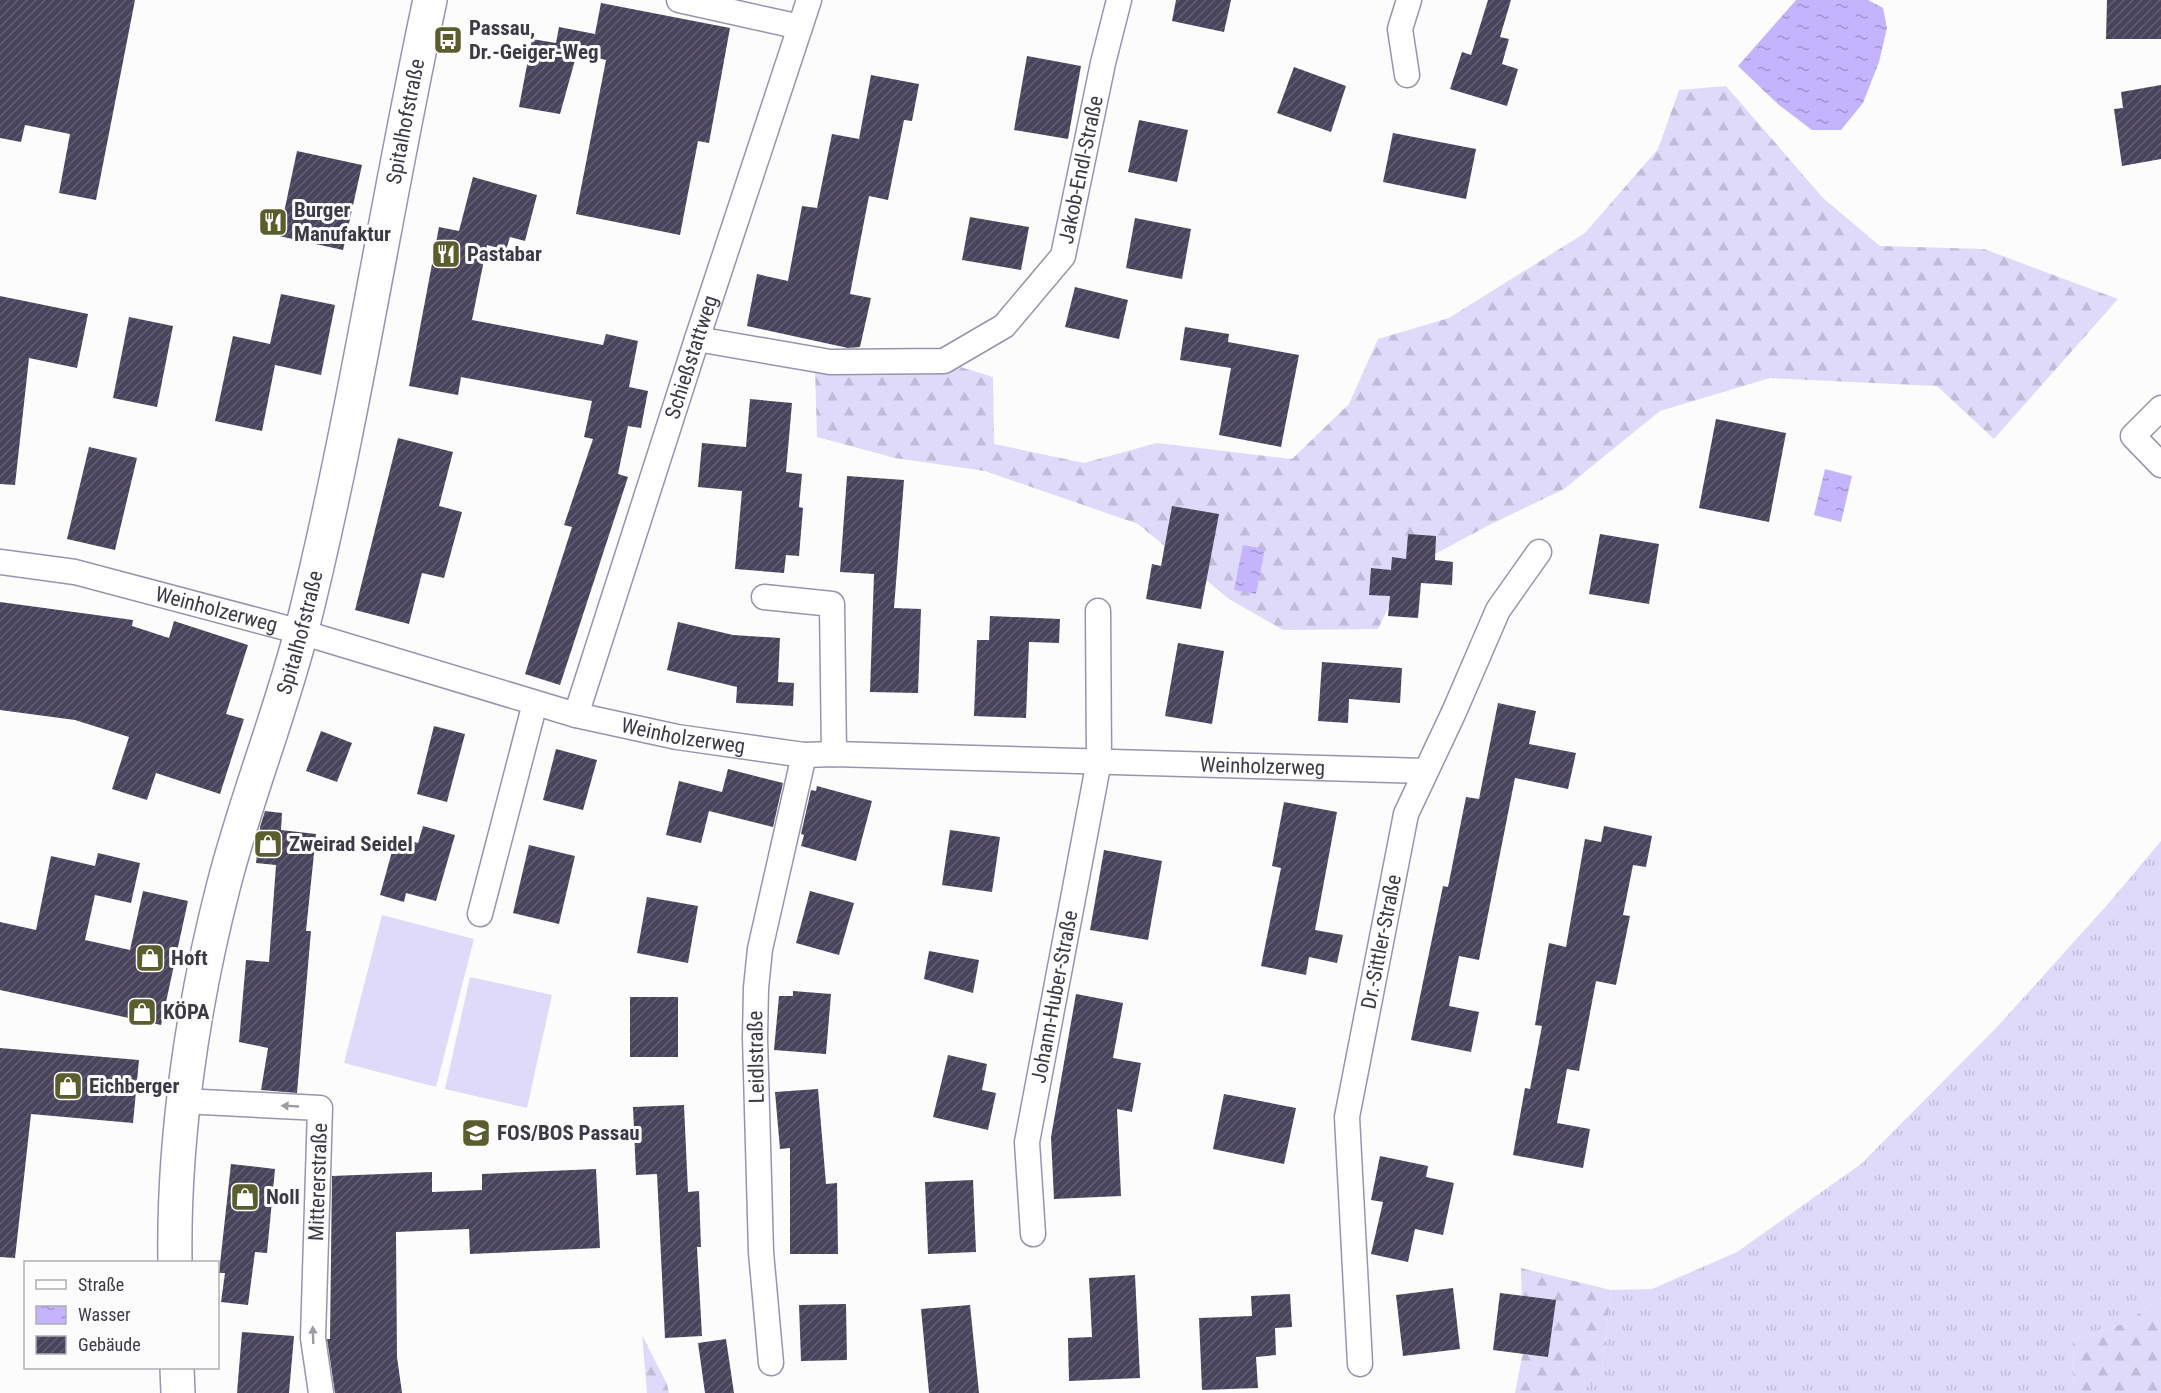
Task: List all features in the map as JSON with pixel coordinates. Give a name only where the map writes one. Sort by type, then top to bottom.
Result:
[{"type":"street","name":"Spitalhofstraße","points":[[175,1261],[183,1101],[202,986],[224,884],[301,632],[351,401],[430,0]]},
{"type":"street","points":[[679,0],[800,27]]},
{"type":"street","name":"Schießstattweg","points":[[576,715],[697,339],[810,0]]},
{"type":"street","name":"Jakob-Endl-Straße","points":[[697,339],[830,362],[944,361],[1004,326],[1064,256],[1103,63],[1119,0]]},
{"type":"street","points":[[1407,75],[1400,29],[1409,0]]},
{"type":"street","points":[[2161,408],[2133,436],[2161,465]]},
{"type":"street","name":"Dr.-Sittler-Straße","points":[[1359,1364],[1347,1116],[1406,814],[1454,712],[1498,610],[1539,552]]},
{"type":"street","name":"Weinholzerweg","points":[[0,562],[75,572],[301,632],[576,715],[677,737],[804,755],[1425,771]]},
{"type":"street","points":[[764,597],[832,604],[834,754]]},
{"type":"street","points":[[1098,610],[1099,761]]},
{"type":"street","points":[[480,914],[534,703]]},
{"type":"street","name":"Leidlstraße","points":[[771,1363],[761,1252],[755,1038],[756,988],[760,949],[804,755]]},
{"type":"street","name":"Johann-Huber-Straße","points":[[1033,1234],[1027,1142],[1099,761]]},
{"type":"street","name":"Mittererstraße","points":[[183,1101],[320,1108],[313,1338],[321,1393]]},
{"type":"street","points":[[177,1369],[178,1393]]},
{"type":"green space","points":[[1726,86],[1823,198],[1880,246],[1984,249],[2118,299],[1994,439],[1937,386],[1770,378],[1660,411],[1564,489],[1491,524],[1407,569],[1378,629],[1283,630],[1229,599],[1138,524],[985,471],[895,458],[817,437],[815,367],[954,365],[993,377],[994,444],[1084,463],[1157,443],[1292,459],[1349,404],[1378,339],[1449,318],[1585,233],[1658,149],[1679,90]]},
{"type":"green space","points":[[2161,841],[2161,1298],[2125,1323],[2073,1340],[2074,1393],[1584,1393],[1582,1390],[1601,1376],[1611,1290],[1652,1289],[1737,1252],[1861,1164],[1997,1027],[2108,904]]},
{"type":"green space","points":[[382,915],[474,939],[436,1087],[344,1063]]},
{"type":"green space","points":[[470,977],[552,995],[527,1108],[445,1089]]},
{"type":"green space","points":[[1521,1268],[1611,1290],[1601,1376],[1583,1390],[1584,1393],[1515,1393],[1523,1352]]},
{"type":"green space","points":[[2161,1298],[2161,1393],[2074,1393],[2073,1340],[2125,1323]]},
{"type":"green space","points":[[642,1335],[667,1384],[669,1393],[647,1393]]},
{"type":"water","points":[[1796,0],[1868,0],[1883,8],[1887,28],[1879,62],[1863,103],[1841,130],[1812,130],[1779,105],[1738,66]]},
{"type":"water","points":[[1825,469],[1852,476],[1841,522],[1814,515]]},
{"type":"water","points":[[1243,545],[1265,549],[1256,594],[1234,590]]},
{"type":"building","points":[[0,0],[135,0],[96,200],[59,193],[70,134],[25,125],[21,142],[0,138]]},
{"type":"building","points":[[1176,0],[1231,0],[1224,32],[1172,21]]},
{"type":"building","points":[[1488,0],[1511,0],[1500,37],[1509,39],[1502,64],[1518,69],[1507,106],[1450,89],[1462,52],[1471,55]]},
{"type":"building","points":[[2107,0],[2161,0],[2161,39],[2106,39]]},
{"type":"building","points":[[601,3],[730,28],[709,143],[698,141],[680,235],[576,214],[606,60],[577,53],[560,114],[519,107],[532,39],[556,43],[559,27],[595,34]]},
{"type":"building","points":[[1027,56],[1081,66],[1068,139],[1014,130]]},
{"type":"building","points":[[1294,67],[1346,86],[1331,132],[1277,113]]},
{"type":"building","points":[[871,75],[919,84],[912,121],[904,120],[888,200],[869,196],[850,294],[871,298],[860,347],[848,348],[747,326],[757,274],[788,281],[802,206],[817,208],[832,134],[859,139]]},
{"type":"building","points":[[2161,85],[2161,159],[2122,166],[2114,109],[2123,108],[2121,92]]},
{"type":"building","points":[[1139,120],[1188,130],[1177,182],[1128,172]]},
{"type":"building","points":[[1393,133],[1476,149],[1466,199],[1383,182]]},
{"type":"building","points":[[297,151],[362,165],[343,250],[279,236]]},
{"type":"building","points":[[473,177],[537,195],[525,241],[510,237],[506,250],[487,245],[472,320],[603,345],[606,334],[638,341],[629,387],[648,391],[641,428],[628,426],[618,474],[628,477],[560,685],[525,674],[572,527],[564,525],[593,439],[584,437],[592,401],[461,377],[458,395],[409,386],[439,227],[459,231]]},
{"type":"building","points":[[970,217],[1029,227],[1021,270],[962,260]]},
{"type":"building","points":[[1135,218],[1191,229],[1182,279],[1126,268]]},
{"type":"building","points":[[1075,287],[1128,300],[1119,339],[1065,327]]},
{"type":"building","points":[[281,294],[335,305],[321,375],[275,365],[262,431],[215,421],[233,336],[270,344]]},
{"type":"building","points":[[0,296],[88,314],[77,368],[29,358],[15,485],[0,484]]},
{"type":"building","points":[[129,317],[173,326],[157,407],[113,398]]},
{"type":"building","points":[[1185,327],[1229,334],[1228,342],[1299,355],[1281,447],[1219,435],[1231,368],[1180,360]]},
{"type":"building","points":[[750,399],[792,403],[786,472],[802,474],[799,507],[803,508],[799,556],[786,555],[784,573],[735,569],[742,491],[698,487],[702,443],[746,447]]},
{"type":"building","points":[[1716,419],[1786,433],[1769,522],[1699,508]]},
{"type":"building","points":[[398,438],[453,452],[439,506],[462,512],[444,578],[422,573],[409,624],[355,610]]},
{"type":"building","points":[[89,447],[137,458],[115,550],[67,539]]},
{"type":"building","points":[[847,476],[904,480],[894,608],[921,609],[918,693],[870,692],[874,574],[840,572]]},
{"type":"building","points":[[1172,506],[1219,514],[1201,609],[1146,599],[1152,564],[1161,566]]},
{"type":"building","points":[[1408,534],[1436,536],[1435,560],[1453,562],[1452,585],[1421,583],[1418,618],[1388,616],[1390,596],[1369,595],[1371,568],[1391,570],[1392,557],[1406,559]]},
{"type":"building","points":[[1600,534],[1659,544],[1649,604],[1589,594]]},
{"type":"building","points":[[0,602],[133,620],[132,626],[169,638],[174,621],[248,645],[226,714],[244,719],[220,794],[156,773],[147,800],[112,789],[129,737],[75,720],[0,710]]},
{"type":"building","points":[[990,616],[1060,619],[1059,643],[1029,642],[1026,718],[974,716],[977,640],[989,640]]},
{"type":"building","points":[[678,622],[733,635],[780,638],[778,682],[794,683],[793,706],[736,703],[737,687],[667,670]]},
{"type":"building","points":[[1178,643],[1224,651],[1212,724],[1165,716]]},
{"type":"building","points":[[1322,662],[1402,668],[1400,703],[1349,699],[1348,723],[1318,721]]},
{"type":"building","points":[[1498,703],[1536,711],[1529,744],[1576,753],[1568,789],[1515,778],[1479,960],[1459,956],[1449,1006],[1479,1012],[1471,1052],[1411,1040],[1443,886],[1448,887],[1466,797],[1479,799]]},
{"type":"building","points":[[434,726],[465,734],[447,802],[417,794]]},
{"type":"building","points":[[321,731],[352,743],[337,782],[306,771]]},
{"type":"building","points":[[556,749],[597,760],[583,810],[543,800]]},
{"type":"building","points":[[728,769],[783,783],[773,827],[709,811],[701,843],[666,835],[679,781],[722,792]]},
{"type":"building","points":[[817,786],[872,801],[856,861],[801,846],[804,835],[801,834],[811,790],[816,791]]},
{"type":"building","points":[[1284,802],[1337,812],[1315,930],[1343,935],[1337,963],[1309,957],[1306,975],[1261,966],[1281,868],[1272,866]]},
{"type":"building","points":[[265,811],[282,813],[281,830],[316,834],[306,931],[311,931],[297,1093],[261,1090],[268,1048],[239,1042],[246,960],[269,962],[276,865],[256,863],[260,827]]},
{"type":"building","points":[[423,826],[455,835],[436,901],[406,893],[404,902],[380,895],[396,837],[418,843]]},
{"type":"building","points":[[1604,826],[1652,836],[1646,867],[1633,865],[1623,915],[1630,916],[1616,985],[1596,981],[1579,1071],[1567,1069],[1557,1123],[1590,1129],[1583,1168],[1513,1155],[1525,1088],[1530,1089],[1542,1026],[1535,1025],[1549,943],[1566,947],[1585,839],[1601,842]]},
{"type":"building","points":[[950,830],[1000,837],[992,892],[942,885]]},
{"type":"building","points":[[529,845],[575,856],[559,924],[513,913]]},
{"type":"building","points":[[1104,850],[1162,861],[1148,940],[1090,930]]},
{"type":"building","points":[[98,853],[140,863],[131,903],[95,895],[85,940],[130,950],[143,891],[188,901],[161,1025],[0,990],[0,922],[36,930],[51,856],[95,866]]},
{"type":"building","points":[[810,891],[854,903],[839,955],[796,943]]},
{"type":"building","points":[[647,897],[698,906],[688,963],[637,953]]},
{"type":"building","points":[[929,951],[979,960],[973,993],[924,979]]},
{"type":"building","points":[[793,991],[831,994],[826,1054],[774,1050],[779,996],[793,996]]},
{"type":"building","points":[[1076,994],[1123,1003],[1113,1058],[1141,1063],[1132,1112],[1117,1109],[1121,1196],[1054,1199],[1051,1137]]},
{"type":"building","points":[[630,997],[678,997],[678,1057],[630,1057]]},
{"type":"building","name":"Eichberger","points":[[0,1048],[139,1060],[133,1123],[31,1114],[15,1258],[0,1257]]},
{"type":"building","points":[[948,1055],[987,1064],[982,1090],[996,1093],[988,1130],[933,1117]]},
{"type":"building","points":[[818,1089],[826,1184],[837,1183],[838,1254],[790,1254],[790,1148],[780,1149],[775,1092]]},
{"type":"building","points":[[1224,1094],[1296,1108],[1284,1164],[1213,1149]]},
{"type":"building","points":[[684,1105],[688,1192],[699,1191],[701,1247],[697,1247],[702,1336],[665,1338],[657,1174],[636,1175],[633,1107]]},
{"type":"building","points":[[1380,1156],[1428,1166],[1426,1177],[1454,1183],[1443,1235],[1415,1229],[1408,1262],[1371,1254],[1383,1202],[1371,1200]]},
{"type":"building","points":[[231,1164],[275,1169],[267,1253],[255,1252],[248,1305],[221,1302],[225,1273],[219,1273]]},
{"type":"building","points":[[596,1169],[600,1248],[470,1254],[469,1229],[396,1232],[397,1357],[402,1393],[335,1393],[327,1339],[330,1339],[332,1176],[432,1172],[432,1192],[482,1190],[482,1174]]},
{"type":"building","points":[[973,1180],[976,1252],[928,1254],[925,1182]]},
{"type":"building","points":[[1135,1275],[1140,1378],[1069,1381],[1068,1338],[1092,1337],[1089,1278]]},
{"type":"building","points":[[1453,1288],[1460,1349],[1403,1356],[1396,1295]]},
{"type":"building","points":[[1500,1293],[1556,1300],[1548,1357],[1493,1350]]},
{"type":"building","points":[[1290,1294],[1292,1327],[1275,1328],[1276,1355],[1256,1357],[1258,1388],[1202,1390],[1199,1318],[1252,1316],[1251,1296]]},
{"type":"building","points":[[846,1304],[847,1360],[801,1361],[799,1305]]},
{"type":"building","points":[[970,1305],[979,1393],[929,1393],[921,1309]]},
{"type":"building","points":[[242,1332],[294,1336],[289,1393],[237,1393]]},
{"type":"building","points":[[726,1339],[734,1393],[705,1393],[698,1343]]},
{"type":"place","name":"Passau, Dr.-Geiger-Weg","points":[[448,40]]},
{"type":"place","name":"Burger Manufaktur","points":[[273,222]]},
{"type":"place","name":"Pastabar","points":[[446,254]]},
{"type":"place","name":"Zweirad Seidel","points":[[268,844]]},
{"type":"place","name":"Hoft","points":[[150,958]]},
{"type":"place","name":"KÖPA","points":[[142,1012]]},
{"type":"place","name":"Eichberger","points":[[68,1086]]},
{"type":"place","name":"FOS/BOS Passau","points":[[476,1133]]},
{"type":"place","name":"Noll","points":[[245,1197]]}]
